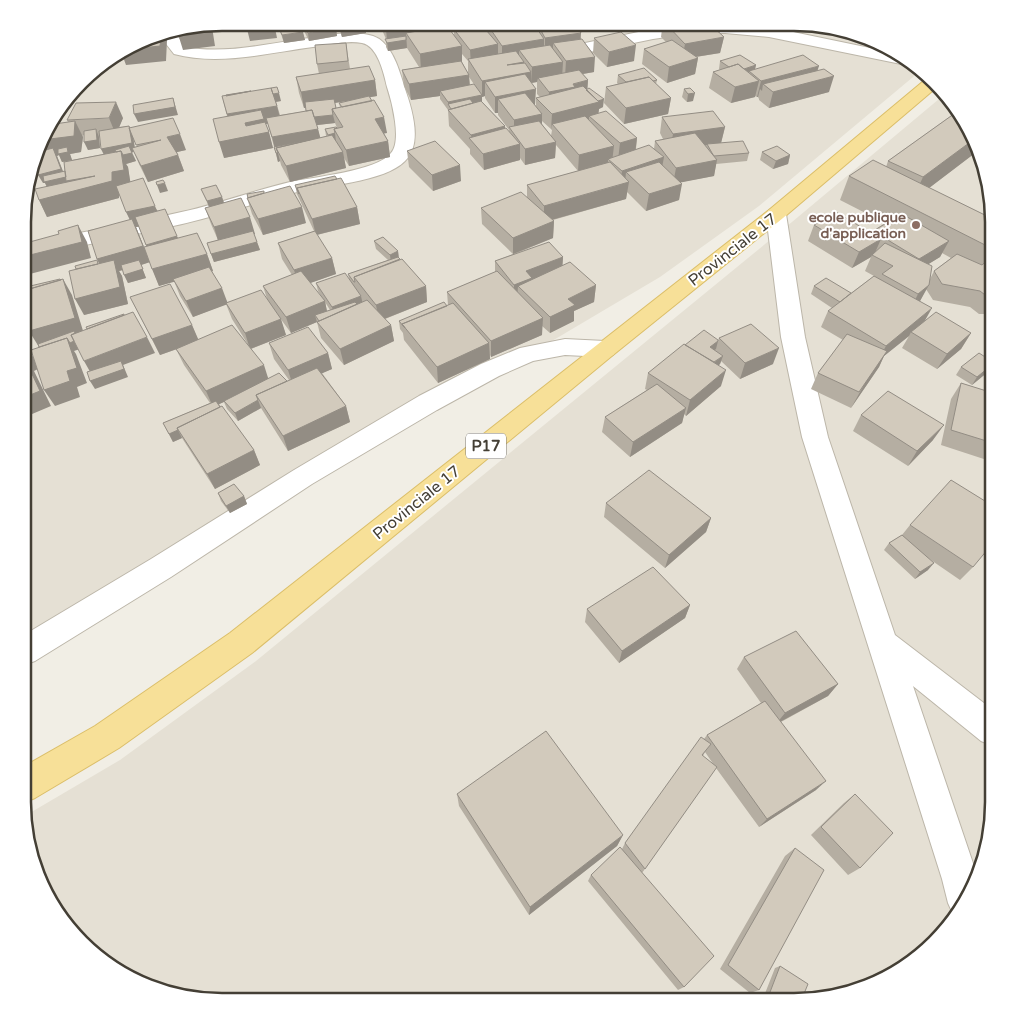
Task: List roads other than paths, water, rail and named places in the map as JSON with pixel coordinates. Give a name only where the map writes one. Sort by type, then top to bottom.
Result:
[{"type":"main road","name":"Provinciale 17","points":[[31,781],[107,737],[241,643],[776,214],[928,86]]},
{"type":"street","points":[[536,58],[674,31]]},
{"type":"street","points":[[758,31],[888,56]]},
{"type":"street","points":[[31,254],[91,236],[166,222],[292,188],[379,168],[399,157],[406,142],[403,78],[381,47],[372,40],[359,37],[202,55],[180,51],[173,38]]},
{"type":"street","points":[[776,214],[794,337],[815,437],[963,890]]},
{"type":"street","points":[[31,647],[146,578],[303,477],[476,377],[528,354],[565,347],[606,349]]},
{"type":"street","points":[[882,643],[985,724]]},
{"type":"place","name":"ecole publique d'application","points":[[916,225]]}]
